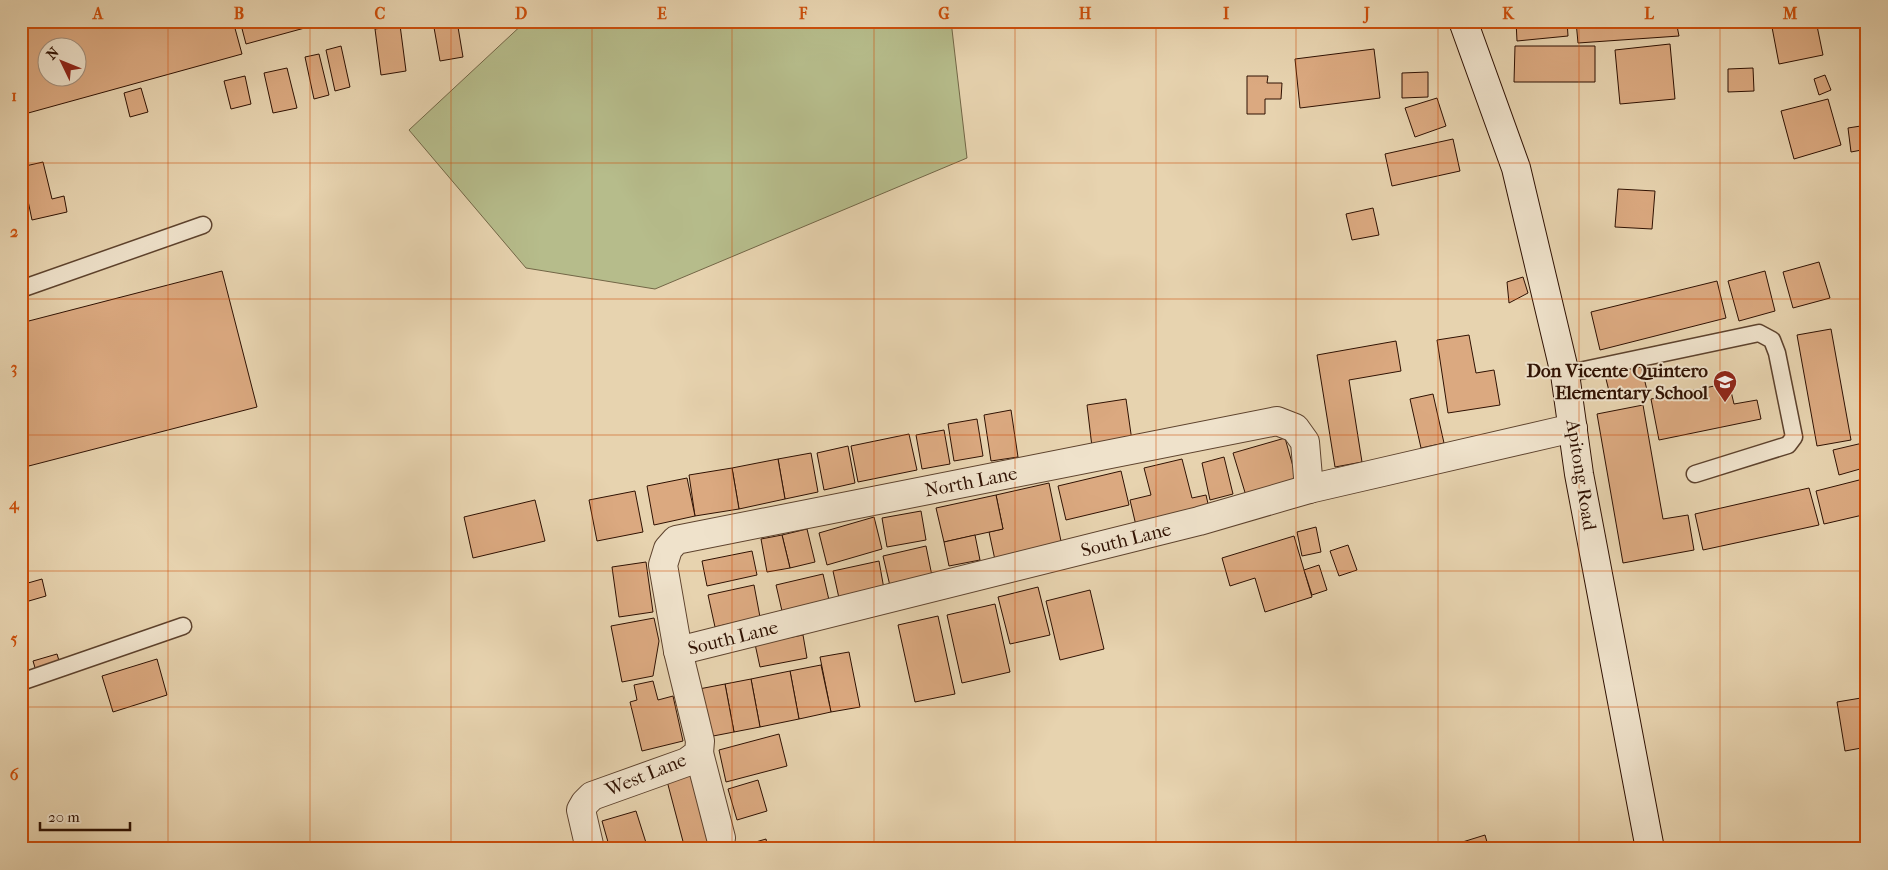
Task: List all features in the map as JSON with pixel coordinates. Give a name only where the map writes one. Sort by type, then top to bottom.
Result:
[{"type":"street","name":"Apitong Road","points":[[1463,21],[1516,168],[1565,374],[1578,474],[1650,849]]},
{"type":"street","name":"North Lane","points":[[668,550],[676,540],[1277,421],[1295,428],[1305,442],[1309,489]]},
{"type":"street","name":"South Lane","points":[[678,651],[1189,524],[1309,489],[1573,428]]},
{"type":"street","name":"West Lane","points":[[590,849],[581,810],[592,796],[687,762],[699,753],[700,741],[678,651],[664,565],[668,550]]},
{"type":"street","points":[[699,753],[721,838]]},
{"type":"lane","points":[[21,289],[202,225]]},
{"type":"lane","points":[[1565,374],[1759,333],[1772,340],[1794,437],[1788,446],[1695,474]]},
{"type":"lane","points":[[21,682],[183,626]]},
{"type":"green space","points":[[526,21],[951,21],[967,158],[655,289],[526,268],[409,130]]},
{"type":"building","points":[[21,21],[233,21],[242,54],[21,115]]},
{"type":"building","points":[[240,21],[311,21],[312,26],[246,44]]},
{"type":"building","points":[[457,21],[463,57],[440,61],[433,22]]},
{"type":"building","points":[[1516,21],[1567,21],[1568,36],[1517,41]]},
{"type":"building","points":[[1576,21],[1676,21],[1679,36],[1578,43]]},
{"type":"building","points":[[1816,21],[1823,55],[1779,64],[1771,22]]},
{"type":"building","points":[[1862,21],[1867,21],[1867,31],[1860,29]]},
{"type":"building","points":[[400,25],[406,71],[381,75],[375,29]]},
{"type":"building","points":[[1670,44],[1675,99],[1620,104],[1615,50]]},
{"type":"building","points":[[341,46],[350,87],[335,91],[326,50]]},
{"type":"building","points":[[1515,46],[1595,46],[1595,82],[1514,82]]},
{"type":"building","points":[[1374,49],[1380,98],[1300,108],[1295,59]]},
{"type":"building","points":[[319,54],[329,95],[314,99],[305,57]]},
{"type":"building","points":[[287,68],[297,108],[273,113],[264,73]]},
{"type":"building","points":[[1753,68],[1754,91],[1728,92],[1728,69]]},
{"type":"building","points":[[1428,72],[1428,97],[1402,98],[1402,73]]},
{"type":"building","points":[[1825,75],[1831,90],[1819,95],[1814,79]]},
{"type":"building","points":[[245,76],[251,104],[231,109],[224,81]]},
{"type":"building","points":[[1247,76],[1268,76],[1267,83],[1282,83],[1281,99],[1265,99],[1265,114],[1247,114]]},
{"type":"building","points":[[141,88],[148,112],[130,117],[124,93]]},
{"type":"building","points":[[1437,98],[1446,126],[1415,137],[1405,108]]},
{"type":"building","points":[[1828,99],[1841,145],[1794,159],[1781,111]]},
{"type":"building","points":[[1867,125],[1867,149],[1851,152],[1848,128]]},
{"type":"building","points":[[1453,139],[1460,171],[1392,186],[1385,154]]},
{"type":"building","points":[[43,162],[52,199],[64,196],[67,212],[32,220],[21,167]]},
{"type":"building","points":[[1618,189],[1655,191],[1652,229],[1615,227]]},
{"type":"building","points":[[1373,208],[1379,235],[1352,240],[1346,214]]},
{"type":"building","points":[[1819,262],[1830,298],[1793,308],[1783,272]]},
{"type":"building","points":[[222,271],[257,407],[21,468],[21,323]]},
{"type":"building","points":[[1765,271],[1775,311],[1739,321],[1728,281]]},
{"type":"building","points":[[1523,277],[1528,293],[1509,303],[1507,282]]},
{"type":"building","points":[[1717,281],[1726,318],[1600,350],[1591,312]]},
{"type":"building","points":[[1831,329],[1851,440],[1817,446],[1797,335]]},
{"type":"building","points":[[1469,335],[1476,373],[1494,370],[1500,405],[1448,413],[1437,340]]},
{"type":"building","points":[[1396,341],[1401,371],[1349,380],[1362,462],[1335,467],[1317,355]]},
{"type":"building","points":[[1641,366],[1647,390],[1611,399],[1605,375]]},
{"type":"building","points":[[1729,383],[1734,404],[1757,400],[1761,419],[1659,440],[1651,399]]},
{"type":"building","points":[[1433,394],[1444,443],[1421,448],[1410,399]]},
{"type":"building","points":[[1126,399],[1132,441],[1092,447],[1087,405]]},
{"type":"building","points":[[1643,405],[1663,519],[1688,515],[1694,550],[1623,563],[1597,414]]},
{"type":"building","points":[[1011,410],[1018,457],[991,461],[984,415]]},
{"type":"building","points":[[977,419],[983,456],[954,461],[948,424]]},
{"type":"building","points":[[944,430],[950,464],[922,469],[916,435]]},
{"type":"building","points":[[909,434],[917,470],[858,482],[851,446]]},
{"type":"building","points":[[1285,438],[1298,484],[1247,499],[1233,453]]},
{"type":"building","points":[[1867,442],[1867,467],[1839,475],[1833,450]]},
{"type":"building","points":[[848,446],[855,483],[824,490],[817,453]]},
{"type":"building","points":[[811,453],[818,492],[785,499],[778,459]]},
{"type":"building","points":[[1224,457],[1233,494],[1210,500],[1202,463]]},
{"type":"building","points":[[778,459],[785,499],[739,509],[732,468]]},
{"type":"building","points":[[1182,459],[1192,498],[1206,495],[1209,508],[1138,534],[1130,500],[1151,495],[1144,468]]},
{"type":"building","points":[[732,468],[739,509],[695,516],[689,475]]},
{"type":"building","points":[[1121,471],[1129,505],[1066,520],[1058,486]]},
{"type":"building","points":[[687,478],[695,516],[654,525],[647,486]]},
{"type":"building","points":[[1867,478],[1867,514],[1824,524],[1816,491]]},
{"type":"building","points":[[1049,483],[1062,546],[995,560],[989,532],[1003,529],[996,495]]},
{"type":"building","points":[[1809,488],[1819,525],[1703,550],[1695,514]]},
{"type":"building","points":[[635,491],[643,532],[597,541],[589,500]]},
{"type":"building","points":[[996,495],[1003,529],[944,542],[936,508]]},
{"type":"building","points":[[535,500],[545,541],[473,558],[464,517]]},
{"type":"building","points":[[921,511],[926,540],[887,547],[882,518]]},
{"type":"building","points":[[874,517],[882,549],[827,565],[819,533]]},
{"type":"building","points":[[1316,527],[1321,552],[1302,556],[1297,532]]},
{"type":"building","points":[[807,529],[815,562],[790,568],[782,535]]},
{"type":"building","points":[[782,535],[790,568],[767,572],[761,539]]},
{"type":"building","points":[[975,535],[980,560],[949,566],[944,542]]},
{"type":"building","points":[[1294,536],[1312,597],[1265,612],[1255,578],[1230,586],[1222,558]]},
{"type":"building","points":[[1348,545],[1357,570],[1339,576],[1330,551]]},
{"type":"building","points":[[926,546],[932,576],[890,586],[883,556]]},
{"type":"building","points":[[752,551],[757,575],[707,586],[702,561]]},
{"type":"building","points":[[879,561],[884,589],[839,598],[833,571]]},
{"type":"building","points":[[646,562],[653,612],[619,617],[612,567]]},
{"type":"building","points":[[1319,565],[1327,590],[1312,595],[1304,570]]},
{"type":"building","points":[[823,574],[829,600],[782,611],[776,585]]},
{"type":"building","points":[[42,579],[46,596],[22,603],[21,585]]},
{"type":"building","points":[[754,585],[760,617],[715,627],[708,595]]},
{"type":"building","points":[[1038,587],[1050,635],[1010,644],[998,597]]},
{"type":"building","points":[[1090,590],[1104,649],[1060,660],[1046,601]]},
{"type":"building","points":[[995,604],[1010,672],[962,683],[947,615]]},
{"type":"building","points":[[938,616],[955,694],[915,702],[898,625]]},
{"type":"building","points":[[654,618],[659,641],[653,676],[622,682],[611,626]]},
{"type":"building","points":[[803,635],[807,658],[760,667],[755,644]]},
{"type":"building","points":[[849,652],[860,707],[831,712],[820,657]]},
{"type":"building","points":[[57,654],[60,664],[36,671],[33,661]]},
{"type":"building","points":[[157,659],[167,695],[113,712],[102,676]]},
{"type":"building","points":[[821,665],[831,712],[799,719],[790,671]]},
{"type":"building","points":[[790,671],[799,719],[760,727],[751,679]]},
{"type":"building","points":[[751,679],[760,727],[734,732],[725,684]]},
{"type":"building","points":[[653,681],[658,700],[673,696],[683,741],[642,751],[630,702],[637,700],[634,685]]},
{"type":"building","points":[[725,684],[734,732],[708,737],[699,689]]},
{"type":"building","points":[[1867,697],[1867,747],[1845,751],[1837,702]]},
{"type":"building","points":[[779,734],[787,766],[726,782],[719,750]]},
{"type":"building","points":[[699,773],[718,841],[685,849],[667,781]]},
{"type":"building","points":[[758,780],[767,811],[737,820],[728,789]]},
{"type":"building","points":[[636,811],[648,849],[610,849],[602,821]]},
{"type":"building","points":[[1485,835],[1489,849],[1440,849]]},
{"type":"building","points":[[766,839],[768,849],[735,848]]},
{"type":"place","name":"Don Vicente Quintero Elementary School","points":[[1725,403]]}]
